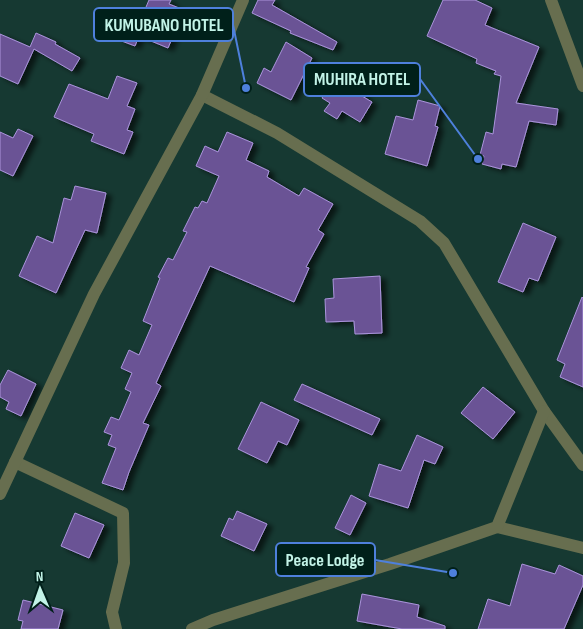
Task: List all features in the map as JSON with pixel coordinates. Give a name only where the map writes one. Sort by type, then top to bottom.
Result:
[{"type":"street","points":[[0,494],[94,294],[202,95],[243,0]]},
{"type":"street","points":[[551,0],[583,86]]},
{"type":"street","points":[[202,95],[277,133],[420,221],[444,243],[544,411],[583,465]]},
{"type":"street","points":[[496,527],[544,411]]},
{"type":"street","points":[[16,462],[123,513],[124,563],[112,612],[116,629]]},
{"type":"street","points":[[192,629],[213,620],[390,564],[496,527],[583,548]]},
{"type":"building","points":[[149,0],[171,0],[169,4],[184,10],[168,48],[139,36],[135,46],[119,40],[127,21],[138,26]]},
{"type":"building","points":[[258,0],[275,0],[272,5],[337,42],[333,50],[290,33],[291,31],[252,13]]},
{"type":"building","points":[[443,0],[475,0],[492,8],[485,25],[539,47],[516,103],[558,109],[556,125],[529,121],[516,167],[502,164],[501,169],[482,164],[484,156],[480,155],[486,132],[493,134],[501,76],[494,74],[496,71],[476,63],[477,59],[427,36]]},
{"type":"building","points":[[36,33],[56,42],[55,44],[80,58],[72,71],[34,49],[18,84],[0,76],[0,34],[30,47]]},
{"type":"building","points":[[286,42],[312,58],[291,100],[257,83],[264,68],[271,72]]},
{"type":"building","points":[[337,74],[364,91],[362,96],[372,102],[360,122],[342,111],[337,119],[324,111],[330,103],[322,98]]},
{"type":"building","points":[[117,76],[137,83],[127,106],[135,109],[127,130],[133,132],[124,154],[91,141],[94,134],[54,117],[69,84],[108,99]]},
{"type":"building","points":[[418,100],[440,106],[435,126],[438,127],[427,166],[385,154],[396,116],[413,120]]},
{"type":"building","points":[[18,129],[33,136],[13,176],[0,170],[0,132],[13,138]]},
{"type":"building","points":[[227,132],[253,143],[246,160],[269,171],[267,177],[299,196],[304,188],[333,204],[318,230],[324,234],[306,267],[309,268],[294,302],[210,266],[156,383],[161,386],[143,423],[149,425],[123,490],[102,483],[116,448],[108,445],[112,435],[104,432],[111,417],[119,420],[131,392],[125,389],[132,373],[121,368],[129,350],[139,355],[152,325],[143,321],[160,278],[158,277],[168,258],[173,260],[187,232],[183,231],[195,207],[198,208],[202,201],[207,203],[219,176],[196,166],[205,146],[218,152]]},
{"type":"building","points":[[75,186],[106,193],[97,233],[85,230],[56,293],[19,276],[37,236],[53,243],[64,198],[71,200]]},
{"type":"building","points":[[523,223],[556,237],[538,281],[529,278],[523,292],[498,282]]},
{"type":"building","points":[[380,276],[382,333],[355,334],[354,321],[326,322],[325,299],[334,298],[333,279]]},
{"type":"building","points":[[582,297],[583,387],[560,377],[565,364],[557,360]]},
{"type":"building","points":[[8,370],[36,384],[21,416],[6,409],[9,402],[0,397],[0,385]]},
{"type":"building","points":[[302,384],[380,419],[372,435],[294,400]]},
{"type":"building","points":[[483,387],[515,412],[493,439],[461,413]]},
{"type":"building","points":[[261,402],[299,420],[287,445],[278,441],[267,463],[238,449]]},
{"type":"building","points":[[417,435],[443,447],[435,464],[424,460],[408,508],[369,496],[379,464],[401,471]]},
{"type":"building","points":[[351,495],[366,503],[350,535],[335,528]]},
{"type":"building","points":[[237,511],[267,524],[254,551],[221,536],[229,518],[233,520]]},
{"type":"building","points":[[75,513],[104,525],[89,558],[61,546]]},
{"type":"building","points":[[522,564],[555,574],[559,565],[583,576],[583,585],[564,629],[478,629],[488,599],[510,606]]},
{"type":"building","points":[[362,594],[419,605],[417,617],[445,626],[445,629],[402,629],[357,621]]},
{"type":"building","points":[[23,600],[63,610],[58,629],[21,629],[23,621],[18,620]]},
{"type":"place","name":"KUMUBANO HOTEL","points":[[246,88]]},
{"type":"place","name":"MUHIRA HOTEL","points":[[478,159]]},
{"type":"place","name":"Peace Lodge","points":[[453,573]]}]
